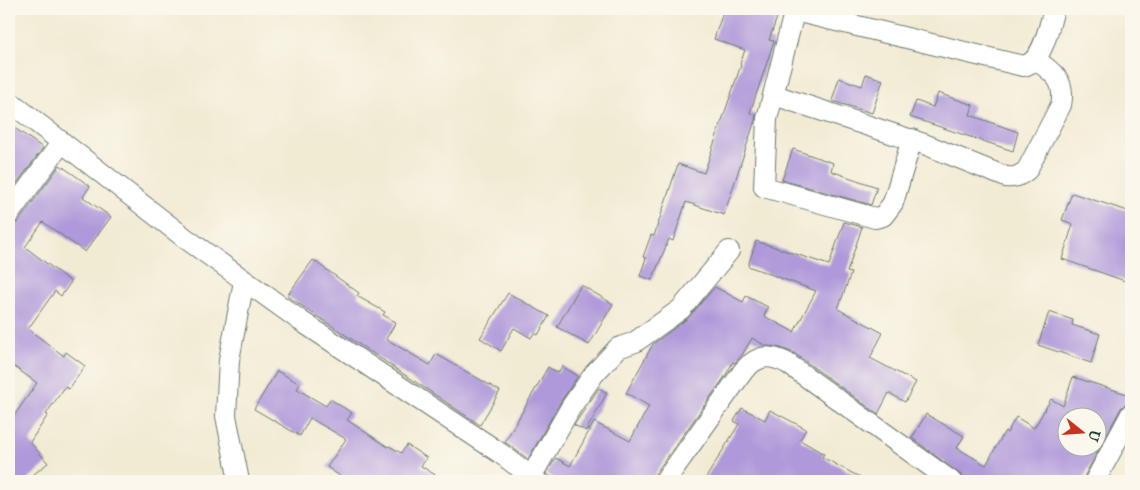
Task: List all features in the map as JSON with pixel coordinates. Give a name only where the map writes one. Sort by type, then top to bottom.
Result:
[{"type":"street","points":[[912,140],[893,203],[883,216],[875,218],[764,187],[767,119],[795,10],[1023,66],[1029,65],[1036,60],[1054,9]]},
{"type":"street","points":[[774,95],[912,140],[1006,177],[1013,178],[1020,176],[1027,170],[1061,106],[1064,95],[1061,84],[1051,72],[1036,60]]},
{"type":"street","points":[[9,101],[185,238],[244,281],[500,453],[534,479],[571,407],[594,374],[618,348],[635,342],[681,309],[730,251]]},
{"type":"street","points":[[9,214],[62,142]]},
{"type":"street","points":[[239,481],[226,416],[229,360],[244,281]]},
{"type":"street","points":[[665,481],[744,370],[752,362],[765,357],[775,357],[787,363],[951,481]]},
{"type":"street","points":[[1095,481],[1131,414]]},
{"type":"building","points":[[724,9],[780,9],[769,40],[774,41],[750,113],[756,115],[755,120],[724,215],[686,202],[673,241],[669,239],[652,280],[640,276],[646,258],[643,257],[651,235],[654,236],[678,164],[704,173],[745,50],[714,39]]},
{"type":"building","points":[[866,74],[883,80],[872,113],[832,101],[839,78],[862,86]]},
{"type":"building","points":[[938,93],[973,105],[970,115],[1018,132],[1013,151],[910,117],[916,101],[933,107]]},
{"type":"building","points":[[9,124],[43,148],[9,194]]},
{"type":"building","points":[[793,149],[833,163],[831,171],[877,187],[871,205],[782,180]]},
{"type":"building","points":[[60,165],[90,186],[83,197],[111,217],[85,252],[43,222],[25,247],[71,282],[61,296],[55,291],[28,329],[64,356],[66,352],[85,366],[69,389],[65,387],[46,414],[48,415],[30,442],[48,463],[25,481],[9,481],[9,423],[37,383],[9,363],[9,226],[19,221]]},
{"type":"building","points":[[1072,193],[1131,212],[1131,283],[1062,259],[1073,224],[1062,220]]},
{"type":"building","points":[[844,222],[862,227],[847,272],[851,273],[838,309],[883,333],[870,358],[916,382],[905,402],[889,393],[878,414],[794,353],[778,347],[766,346],[752,338],[742,355],[735,363],[733,362],[724,378],[655,474],[653,481],[559,481],[546,474],[556,458],[570,466],[594,422],[630,441],[649,406],[626,393],[653,344],[688,318],[715,287],[743,302],[746,296],[768,307],[764,316],[794,332],[816,291],[748,266],[756,241],[829,265]]},
{"type":"building","points":[[313,260],[359,293],[357,296],[385,312],[383,315],[396,322],[386,339],[430,365],[436,354],[500,391],[480,425],[287,296]]},
{"type":"building","points":[[581,285],[613,304],[589,345],[557,327]]},
{"type":"building","points":[[508,293],[549,316],[538,335],[534,333],[531,338],[514,328],[501,351],[480,338]]},
{"type":"building","points":[[1049,312],[1073,320],[1072,325],[1100,334],[1091,363],[1038,345]]},
{"type":"building","points":[[562,366],[578,376],[561,401],[528,459],[505,442],[548,367],[558,373]]},
{"type":"building","points":[[277,371],[300,384],[297,389],[326,406],[330,399],[352,413],[347,420],[388,447],[401,453],[407,445],[427,458],[421,466],[445,481],[347,481],[327,467],[346,439],[310,418],[300,436],[254,409]]},
{"type":"building","points":[[1073,377],[1130,395],[1108,432],[1108,408],[1058,408],[1058,458],[1094,458],[1083,481],[969,481],[912,438],[926,414],[964,436],[957,448],[986,465],[1005,431],[1007,433],[1016,417],[1034,428],[1051,399],[1063,406]]},
{"type":"building","points":[[599,388],[607,393],[586,431],[574,425]]},
{"type":"building","points":[[742,408],[765,420],[770,410],[806,429],[800,440],[824,454],[822,457],[867,481],[704,481],[739,424],[734,421]]}]
